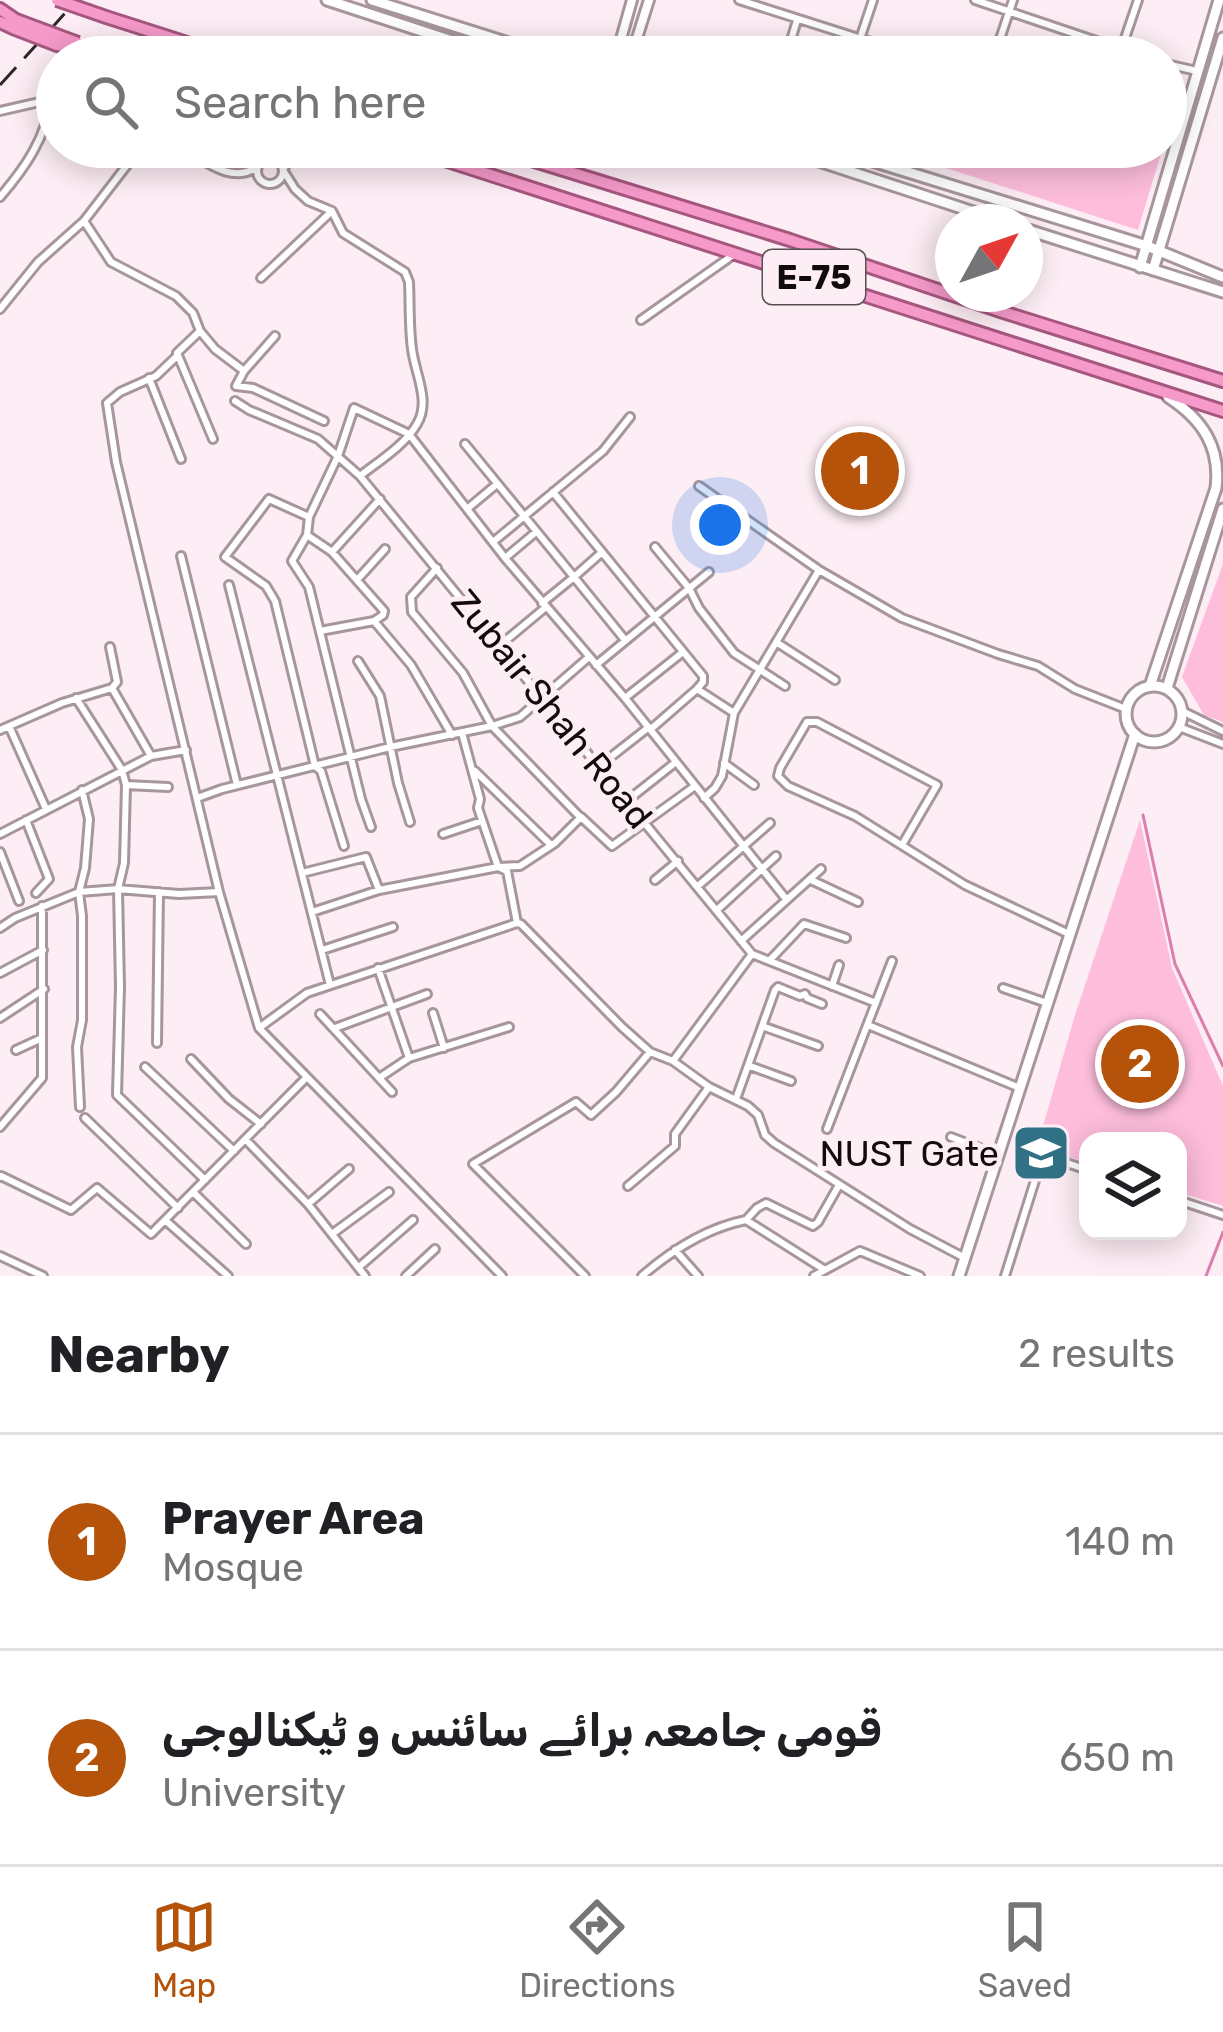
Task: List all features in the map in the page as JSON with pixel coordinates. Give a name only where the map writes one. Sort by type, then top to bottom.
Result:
[{"type":"highway","points":[[57,0],[165,36]]},
{"type":"highway","points":[[0,9],[15,24]]},
{"type":"highway","points":[[0,22],[53,36]]},
{"type":"highway","name":"E-75","points":[[470,168],[1223,411]]},
{"type":"highway","name":"E-75","points":[[557,168],[1223,382]]},
{"type":"main road","points":[[327,0],[437,36]]},
{"type":"main road","points":[[372,0],[486,36]]},
{"type":"main road","points":[[1187,97],[1219,0]]},
{"type":"main road","points":[[1187,161],[1223,38]]},
{"type":"main road","points":[[840,168],[949,204]]},
{"type":"main road","points":[[896,168],[1148,245],[1223,277]]},
{"type":"main road","points":[[1140,267],[1165,168]]},
{"type":"main road","points":[[1153,271],[1185,168]]},
{"type":"main road","points":[[1043,235],[1223,292]]},
{"type":"main road","points":[[1150,686],[1217,475],[1205,430],[1159,391]]},
{"type":"main road","points":[[1167,688],[1223,509]]},
{"type":"main road","points":[[1150,686],[1167,688],[1182,711],[1179,727],[1157,742],[1135,734],[1126,718],[1134,694],[1150,686]]},
{"type":"main road","points":[[959,1276],[1135,734]]},
{"type":"street","points":[[622,36],[632,0]]},
{"type":"street","points":[[638,36],[649,0]]},
{"type":"street","points":[[739,0],[851,36]]},
{"type":"street","points":[[861,36],[873,0]]},
{"type":"street","points":[[975,0],[1080,36]]},
{"type":"street","points":[[1001,36],[1013,0]]},
{"type":"street","points":[[1126,36],[1138,0]]},
{"type":"street","points":[[793,36],[798,19]]},
{"type":"street","points":[[1187,69],[1197,71]]},
{"type":"street","points":[[0,111],[36,102]]},
{"type":"street","points":[[0,197],[36,147]]},
{"type":"street","points":[[0,309],[38,262],[84,221],[125,168]]},
{"type":"street","points":[[218,168],[233,176],[254,168]]},
{"type":"street","points":[[257,168],[258,178],[268,185],[279,181],[283,170]]},
{"type":"street","points":[[283,170],[308,201],[332,211],[343,232],[405,272],[409,282],[412,349],[423,410],[409,434],[360,476]]},
{"type":"street","points":[[261,278],[332,211]]},
{"type":"street","points":[[84,221],[110,262],[176,296],[193,313],[215,349],[244,371]]},
{"type":"street","points":[[641,320],[736,253]]},
{"type":"street","points":[[200,331],[149,379],[107,403],[116,462],[219,892],[259,1028],[502,1276]]},
{"type":"street","points":[[275,336],[236,386],[253,388],[325,422]]},
{"type":"street","points":[[177,356],[214,439]]},
{"type":"street","points":[[149,379],[182,459]]},
{"type":"street","name":"Zubair Shah Road","points":[[235,401],[318,439],[360,476],[752,954]]},
{"type":"street","points":[[371,827],[309,587],[292,561],[307,535],[309,517],[354,408],[409,434],[786,899]]},
{"type":"street","points":[[493,542],[603,451],[629,417]]},
{"type":"street","points":[[465,444],[625,640]]},
{"type":"street","points":[[467,508],[497,484]]},
{"type":"street","points":[[699,486],[819,569],[902,618],[1038,666],[1075,689],[1126,710]]},
{"type":"street","points":[[553,492],[704,682],[598,767]]},
{"type":"street","points":[[332,552],[380,499]]},
{"type":"street","points":[[309,517],[269,500],[225,557],[266,586],[275,602],[315,766],[321,771],[344,845]]},
{"type":"street","points":[[505,558],[536,532]]},
{"type":"street","points":[[307,535],[332,552],[384,611],[374,621],[320,632]]},
{"type":"street","points":[[655,547],[734,652],[785,686]]},
{"type":"street","points":[[357,580],[385,549]]},
{"type":"street","points":[[499,646],[601,554]]},
{"type":"street","points":[[181,556],[237,785]]},
{"type":"street","points":[[436,568],[411,597],[412,612],[463,673],[492,726],[612,846],[695,786]]},
{"type":"street","points":[[704,798],[715,788],[724,763],[734,713],[819,569]]},
{"type":"street","points":[[596,665],[709,572]]},
{"type":"street","points":[[229,585],[330,985]]},
{"type":"street","points":[[374,621],[410,665],[452,735]]},
{"type":"street","points":[[776,642],[835,680]]},
{"type":"street","points":[[0,730],[112,688],[117,682],[110,647]]},
{"type":"street","points":[[626,698],[682,652]]},
{"type":"street","points":[[198,798],[520,717],[589,657]]},
{"type":"street","points":[[358,661],[380,696],[410,822]]},
{"type":"street","points":[[112,688],[151,757]]},
{"type":"street","points":[[697,689],[734,713]]},
{"type":"street","points":[[76,698],[122,770],[126,785],[124,863],[118,889],[117,1094],[206,1180]]},
{"type":"street","points":[[1182,711],[1223,730]]},
{"type":"street","points":[[902,845],[937,785],[817,722],[807,722],[778,776],[788,786],[855,817],[965,885],[1069,934]]},
{"type":"street","points":[[9,726],[46,809]]},
{"type":"street","points":[[1179,727],[1223,744]]},
{"type":"street","points":[[462,734],[481,799],[478,808],[498,867],[507,871],[517,923],[650,1052],[673,1061],[758,1114],[774,1143],[839,1186],[965,1258]]},
{"type":"street","points":[[0,822],[1,833],[122,770],[151,757],[186,750]]},
{"type":"street","points":[[628,800],[676,762]]},
{"type":"street","points":[[724,763],[754,785]]},
{"type":"street","points":[[472,768],[551,845]]},
{"type":"street","points":[[126,785],[168,787]]},
{"type":"street","points":[[80,1107],[79,892],[89,819],[82,790]]},
{"type":"street","points":[[312,912],[379,890],[520,866],[581,818]]},
{"type":"street","points":[[26,820],[49,879],[36,893]]},
{"type":"street","points":[[443,834],[482,821]]},
{"type":"street","points":[[698,886],[770,823]]},
{"type":"street","points":[[0,853],[19,901]]},
{"type":"street","points":[[302,873],[366,856],[379,890]]},
{"type":"street","points":[[718,909],[776,856]]},
{"type":"street","points":[[655,880],[678,861]]},
{"type":"street","points":[[741,941],[821,869]]},
{"type":"street","points":[[811,880],[858,902]]},
{"type":"street","points":[[0,928],[79,892],[219,892]]},
{"type":"street","points":[[157,1043],[159,892]]},
{"type":"street","points":[[2,1121],[43,1078],[42,906]]},
{"type":"street","points":[[259,1028],[307,993],[517,923]]},
{"type":"street","points":[[770,960],[804,924],[846,938]]},
{"type":"street","points":[[322,950],[393,927]]},
{"type":"street","points":[[0,973],[43,950]]},
{"type":"street","points":[[673,1061],[752,954],[876,1003]]},
{"type":"street","points":[[827,1130],[892,961]]},
{"type":"street","points":[[832,986],[838,964]]},
{"type":"street","points":[[378,968],[409,1058]]},
{"type":"street","points":[[736,1099],[778,987],[800,996],[813,978]]},
{"type":"street","points":[[1003,988],[1047,1004]]},
{"type":"street","points":[[0,1018],[44,989]]},
{"type":"street","points":[[333,1029],[428,994]]},
{"type":"street","points":[[805,994],[823,1004]]},
{"type":"street","points":[[434,1012],[444,1048]]},
{"type":"street","points":[[320,1014],[392,1092]]},
{"type":"street","points":[[868,1025],[1020,1088]]},
{"type":"street","points":[[762,1027],[818,1046]]},
{"type":"street","points":[[379,1078],[409,1058],[509,1028]]},
{"type":"street","points":[[16,1050],[42,1039]]},
{"type":"street","points":[[584,1276],[473,1164],[576,1102],[591,1115],[650,1052]]},
{"type":"street","points":[[191,1059],[261,1124]]},
{"type":"street","points":[[145,1066],[234,1151]]},
{"type":"street","points":[[750,1066],[791,1081]]},
{"type":"street","points":[[0,1178],[70,1210],[97,1188],[152,1234],[307,1077]]},
{"type":"street","points":[[628,1186],[675,1146],[675,1134],[709,1087]]},
{"type":"street","points":[[85,1118],[178,1208]]},
{"type":"street","points":[[951,1137],[998,1154]]},
{"type":"street","points":[[246,1139],[308,1204],[365,1276]]},
{"type":"street","points":[[1005,1276],[1041,1155],[1079,1167]]},
{"type":"street","points":[[308,1204],[349,1169]]},
{"type":"street","points":[[642,1276],[675,1250],[727,1224],[746,1220],[766,1203],[813,1226],[839,1186]]},
{"type":"street","points":[[193,1192],[246,1244]]},
{"type":"street","points":[[332,1234],[389,1192]]},
{"type":"street","points":[[1187,1203],[1223,1216]]},
{"type":"street","points":[[165,1220],[228,1276]]},
{"type":"street","points":[[358,1267],[413,1220]]},
{"type":"street","points":[[746,1220],[825,1270]]},
{"type":"street","points":[[406,1276],[436,1250]]},
{"type":"street","points":[[675,1250],[698,1276]]},
{"type":"street","points":[[814,1276],[860,1251],[920,1276]]},
{"type":"street","points":[[0,1256],[43,1276]]},
{"type":"shaded area","points":[[946,168],[1157,168],[1138,230]]},
{"type":"shaded area","points":[[1223,564],[1223,722],[1204,715],[1182,677]]},
{"type":"shaded area","points":[[1140,820],[1172,968],[1223,1086],[1223,1206],[1187,1195],[1187,1132],[1079,1132],[1079,1160],[1037,1147]]},
{"type":"waterway","points":[[1143,815],[1175,964],[1223,1066]]},
{"type":"waterway","points":[[1206,1276],[1223,1232]]},
{"type":"railway","points":[[44,36],[77,0]]},
{"type":"railway","points":[[0,85],[36,45]]},
{"type":"place","name":"Prayer Area","points":[[860,471]]},
{"type":"place","name":"قومی جامعہ برائے سائنس و ٹیکنالوجی","points":[[1140,1064]]},
{"type":"place","name":"NUST Gate","points":[[1041,1153]]}]
